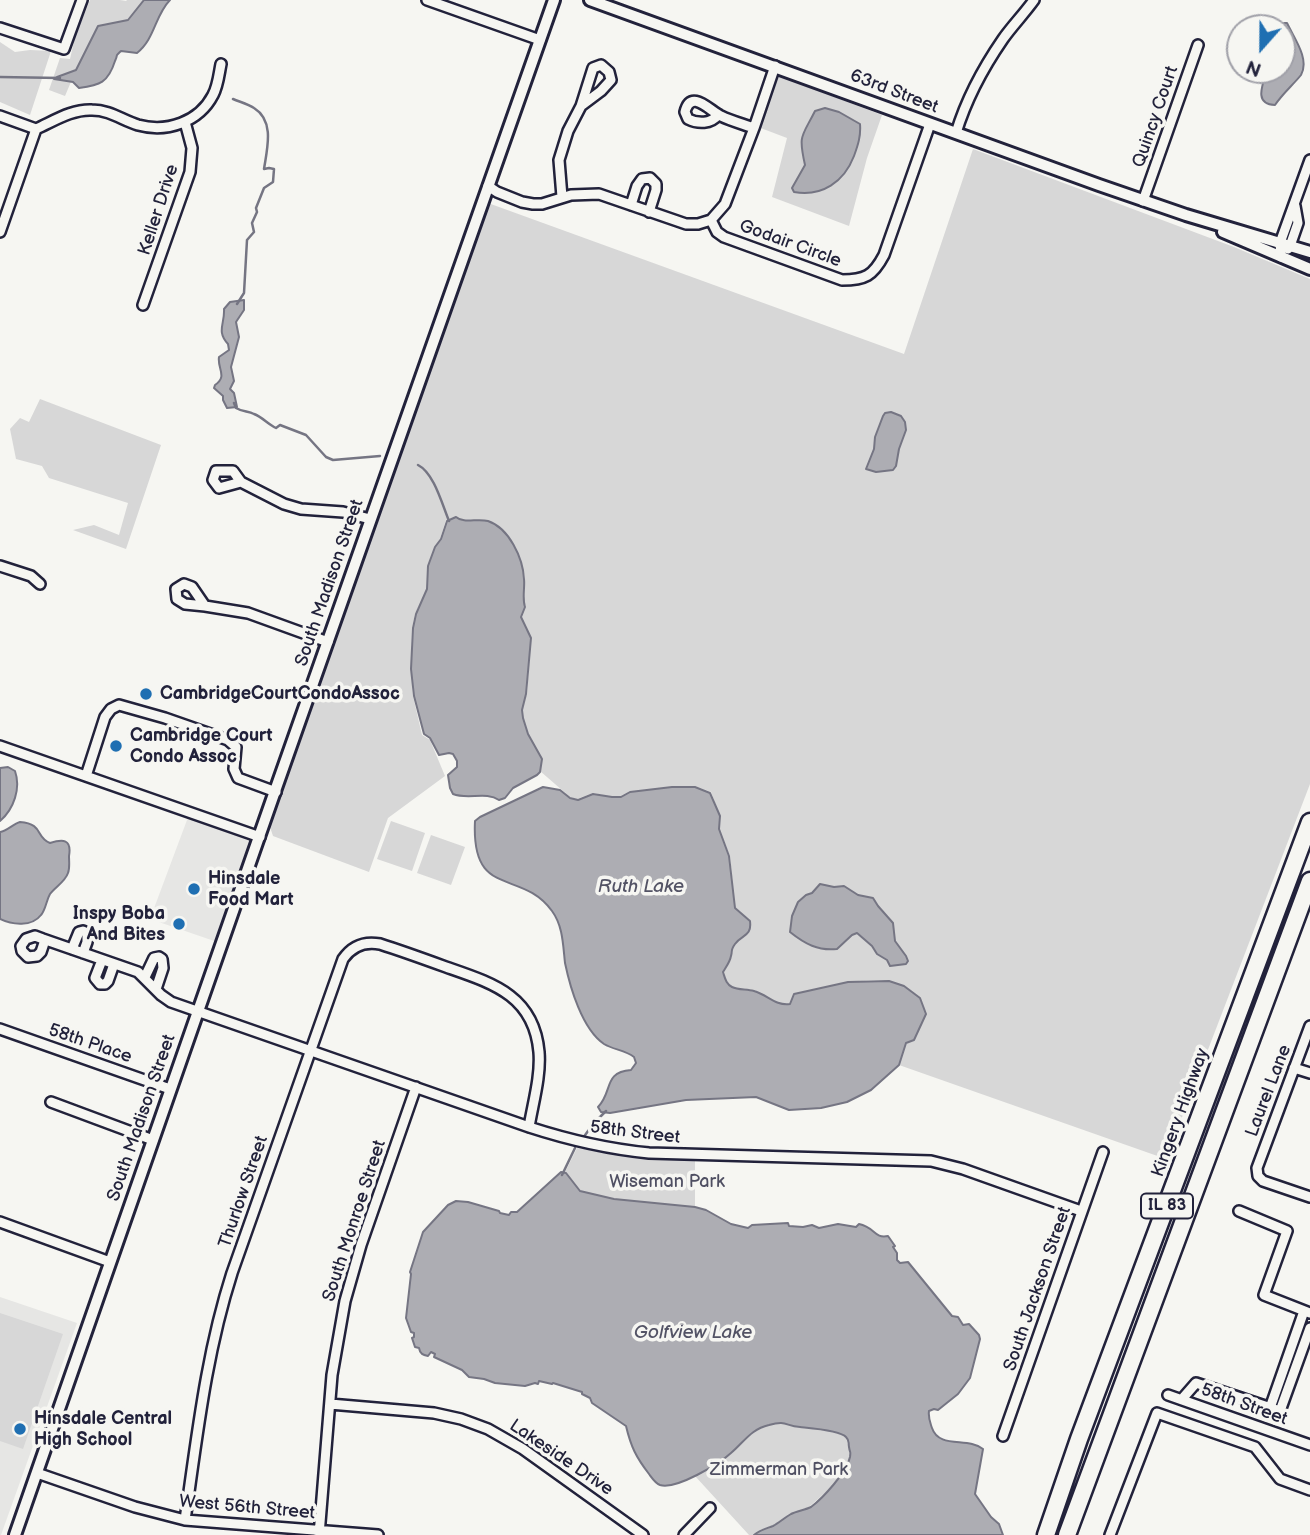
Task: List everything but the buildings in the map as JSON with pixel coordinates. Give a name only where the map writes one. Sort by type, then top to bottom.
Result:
[{"type":"highway","name":"Kingery Highway","points":[[1045,1535],[1310,822]]},
{"type":"highway","name":"IL 83","points":[[1067,1535],[1304,906],[1310,881]]},
{"type":"highway","points":[[1074,1535],[1100,1446]]},
{"type":"street","points":[[0,29],[64,49],[82,0]]},
{"type":"street","points":[[427,0],[540,40]]},
{"type":"street","name":"South Madison Street","points":[[15,1535],[554,0]]},
{"type":"street","name":"63rd Street","points":[[590,0],[1143,201],[1310,252]]},
{"type":"street","points":[[956,133],[960,117],[980,76],[1002,41],[1034,0]]},
{"type":"street","name":"Quincy Court","points":[[1143,201],[1198,45]]},
{"type":"street","points":[[0,116],[36,129],[74,112],[86,110],[109,112],[148,127],[173,127],[196,115],[211,99],[221,64]]},
{"type":"street","name":"Godair Circle","points":[[775,66],[725,204],[711,220],[717,232],[724,237],[842,279],[857,280],[869,275],[877,268],[884,255],[930,124]]},
{"type":"street","points":[[562,197],[559,160],[568,131],[581,106]]},
{"type":"street","points":[[718,115],[754,128]]},
{"type":"street","name":"Keller Drive","points":[[143,305],[190,172],[191,148],[185,122]]},
{"type":"street","points":[[0,232],[36,129]]},
{"type":"street","points":[[1280,257],[1298,219],[1294,204],[1310,160]]},
{"type":"street","points":[[631,205],[639,182],[650,178],[656,184],[656,190],[649,212]]},
{"type":"street","points":[[488,186],[497,192],[533,204],[551,202],[562,197],[599,194],[686,224],[711,220]]},
{"type":"street","name":"63rd Street","points":[[1186,215],[1310,269]]},
{"type":"street","points":[[241,482],[291,506],[343,512],[370,519]]},
{"type":"street","points":[[0,566],[31,576],[40,584]]},
{"type":"street","points":[[205,606],[248,613],[328,642]]},
{"type":"street","points":[[86,776],[105,717],[111,709],[120,705],[228,740],[236,747],[234,769],[238,778],[276,792]]},
{"type":"street","points":[[0,746],[260,837]]},
{"type":"street","points":[[72,949],[79,932],[83,931],[88,936],[83,953]]},
{"type":"street","points":[[45,940],[138,972],[145,977],[154,958],[159,957],[164,962],[156,989]]},
{"type":"street","name":"Thurlow Street","points":[[185,1520],[206,1377],[219,1315],[310,1050],[343,959],[348,953],[357,945],[373,943],[492,983],[520,1005],[532,1023],[538,1043],[539,1063],[529,1127]]},
{"type":"street","points":[[102,960],[96,978],[100,984],[108,981],[114,964]]},
{"type":"street","name":"58th Street","points":[[145,977],[171,1002],[579,1142],[649,1153],[931,1161],[963,1169],[1081,1211]]},
{"type":"street","name":"Laurel Lane","points":[[1310,1026],[1307,1044],[1294,1068],[1257,1168],[1258,1176],[1263,1181],[1310,1197]]},
{"type":"street","name":"58th Place","points":[[0,1029],[170,1088]]},
{"type":"street","points":[[1294,1068],[1310,1073]]},
{"type":"street","name":"South Monroe Street","points":[[320,1533],[339,1328],[351,1275],[416,1087]]},
{"type":"street","points":[[51,1102],[153,1140]]},
{"type":"street","name":"South Jackson Street","points":[[1003,1436],[1103,1152]]},
{"type":"street","points":[[1239,1211],[1287,1231],[1265,1295],[1307,1312],[1270,1408]]},
{"type":"street","points":[[0,1222],[110,1262]]},
{"type":"street","points":[[1182,1399],[1196,1383],[1280,1411],[1310,1328]]},
{"type":"street","name":"58th Street","points":[[1168,1395],[1310,1445]]},
{"type":"street","name":"Lakeside Drive","points":[[330,1404],[434,1413],[488,1429],[523,1449],[643,1535]]},
{"type":"street","points":[[1110,1535],[1157,1413],[1255,1447],[1280,1479],[1310,1490]]},
{"type":"street","name":"West 56th Street","points":[[37,1473],[143,1510],[185,1520],[320,1533],[378,1535]]},
{"type":"street","points":[[684,1535],[710,1508]]},
{"type":"shaded area","points":[[190,812],[260,837],[223,944],[150,919]]},
{"type":"shaded area","name":"Hinsdale Central High School","points":[[0,1297],[77,1323],[1,1535],[0,1535]]},
{"type":"green space","points":[[90,0],[144,0],[128,20],[97,27],[65,96],[49,90],[60,58],[70,59],[75,37]]},
{"type":"green space","points":[[0,42],[15,52],[51,51],[30,115],[0,102]]},
{"type":"green space","points":[[776,75],[882,115],[867,158],[849,226],[772,197],[787,138],[758,127]]},
{"type":"green space","points":[[973,149],[1234,247],[1310,279],[1310,784],[1166,1159],[899,1065],[920,999],[903,986],[879,980],[849,982],[795,994],[790,1004],[785,1004],[775,1002],[754,990],[730,986],[724,972],[734,947],[750,930],[751,921],[735,907],[730,856],[719,829],[720,816],[711,792],[695,786],[672,787],[630,792],[621,797],[593,793],[577,799],[570,797],[540,771],[542,759],[528,734],[522,710],[527,693],[531,638],[521,617],[526,606],[522,566],[517,550],[502,529],[488,521],[463,520],[456,517],[446,520],[428,566],[427,589],[415,614],[412,628],[413,696],[422,735],[430,740],[445,776],[388,818],[369,872],[273,836],[270,827],[488,203],[904,354]]},
{"type":"green space","points":[[40,399],[161,445],[126,549],[73,530],[94,525],[119,535],[128,503],[49,478],[42,466],[16,459],[10,429],[20,418],[29,422]]},
{"type":"green space","points":[[391,821],[425,833],[412,871],[377,859]]},
{"type":"green space","points":[[431,835],[465,847],[451,885],[417,873]]},
{"type":"green space","name":"Wiseman Park","points":[[577,1148],[634,1157],[695,1160],[695,1207],[614,1199],[580,1191],[565,1172]]},
{"type":"green space","points":[[0,1313],[63,1334],[23,1449],[0,1441]]},
{"type":"green space","name":"Zimmerman Park","points":[[783,1422],[795,1427],[846,1436],[851,1454],[836,1483],[809,1507],[754,1535],[749,1535],[695,1476],[731,1454],[752,1432]]},
{"type":"water","points":[[144,0],[170,0],[148,41],[137,53],[121,51],[106,78],[92,86],[79,88],[73,82],[54,79],[76,70],[98,26],[128,20]]},
{"type":"water","points":[[1296,41],[1304,62],[1301,75],[1296,80]]},
{"type":"water","points":[[1263,84],[1293,84],[1275,105],[1264,101]]},
{"type":"water","points":[[825,108],[839,112],[860,124],[854,156],[844,173],[831,186],[814,192],[794,192],[792,188],[805,165],[802,147],[804,131],[815,111]]},
{"type":"water","points":[[244,300],[244,310],[236,322],[239,337],[231,367],[234,381],[230,389],[234,393],[237,407],[227,408],[223,396],[214,388],[221,379],[219,357],[229,350],[222,335],[224,309],[230,302]]},
{"type":"water","points":[[891,412],[901,416],[906,430],[896,466],[893,470],[876,472],[866,469],[883,416]]},
{"type":"water","points":[[456,517],[463,520],[488,521],[496,525],[518,553],[523,571],[525,607],[521,617],[531,638],[522,710],[528,734],[542,759],[537,775],[513,788],[505,798],[499,800],[488,796],[453,794],[448,775],[457,767],[457,761],[453,754],[439,755],[430,738],[424,734],[414,696],[411,669],[416,614],[427,589],[428,566],[435,547],[447,521]]},
{"type":"water","points":[[8,767],[15,771],[17,791],[9,811],[0,821],[0,768]]},
{"type":"water","name":"Ruth Lake","points":[[543,787],[560,790],[570,798],[578,800],[593,794],[621,797],[630,792],[672,787],[695,787],[710,793],[720,816],[719,829],[729,856],[735,908],[750,921],[748,933],[733,946],[730,960],[723,972],[727,983],[734,988],[754,991],[785,1004],[790,1004],[794,994],[848,982],[889,981],[904,986],[920,998],[926,1014],[914,1040],[906,1043],[899,1065],[871,1090],[847,1102],[821,1108],[789,1110],[756,1097],[686,1100],[610,1113],[601,1112],[598,1107],[612,1079],[631,1070],[636,1063],[634,1057],[604,1044],[583,1018],[570,984],[560,929],[552,911],[540,898],[489,873],[481,862],[476,846],[475,821]]},
{"type":"water","points":[[20,822],[33,825],[50,843],[68,843],[70,850],[67,876],[50,894],[41,915],[32,922],[22,924],[0,919],[0,832]]},
{"type":"water","points":[[820,884],[844,886],[858,895],[873,898],[893,923],[895,941],[906,956],[906,964],[890,966],[887,960],[877,954],[857,933],[837,949],[824,949],[812,946],[790,932],[792,916],[798,902]]},
{"type":"water","name":"Golfview Lake","points":[[561,1172],[566,1173],[580,1191],[614,1199],[695,1207],[731,1224],[748,1228],[752,1225],[788,1223],[789,1226],[812,1225],[819,1228],[838,1224],[856,1227],[859,1224],[880,1236],[888,1236],[895,1246],[893,1247],[897,1260],[900,1263],[908,1262],[952,1316],[958,1317],[963,1325],[969,1324],[979,1335],[970,1378],[958,1394],[938,1410],[929,1411],[929,1418],[932,1428],[941,1438],[983,1449],[975,1494],[999,1524],[1003,1535],[754,1535],[791,1514],[811,1507],[828,1491],[840,1477],[850,1457],[846,1437],[831,1431],[783,1423],[769,1425],[752,1433],[731,1453],[707,1469],[676,1484],[660,1485],[652,1479],[637,1457],[626,1426],[592,1403],[582,1392],[539,1381],[538,1384],[525,1386],[469,1377],[462,1370],[434,1357],[435,1354],[431,1352],[428,1356],[422,1354],[419,1348],[415,1347],[412,1338],[414,1333],[411,1332],[406,1318],[410,1272],[423,1232],[448,1205],[456,1201],[509,1215],[511,1212],[517,1212]]},
{"type":"waterway","points":[[0,77],[60,78]]},
{"type":"waterway","points":[[233,99],[254,108],[265,120],[268,144],[264,169],[274,169],[273,182],[264,188],[256,208],[252,223],[254,232],[247,240],[244,293],[237,304]]},
{"type":"waterway","points":[[234,403],[236,408],[257,415],[276,428],[280,425],[306,435],[326,457],[333,460],[380,456]]},
{"type":"waterway","points":[[418,465],[433,482],[449,521]]},
{"type":"waterway","points":[[583,1138],[606,1111]]},
{"type":"waterway","points":[[562,1175],[575,1148]]},
{"type":"place","name":"CambridgeCourtCondoAssoc","points":[[146,694]]},
{"type":"place","name":"Cambridge Court Condo Assoc","points":[[116,746]]},
{"type":"place","name":"Hinsdale Food Mart","points":[[194,889]]},
{"type":"place","name":"Inspy Boba And Bites","points":[[179,924]]},
{"type":"place","name":"Hinsdale Central High School","points":[[20,1429]]}]
